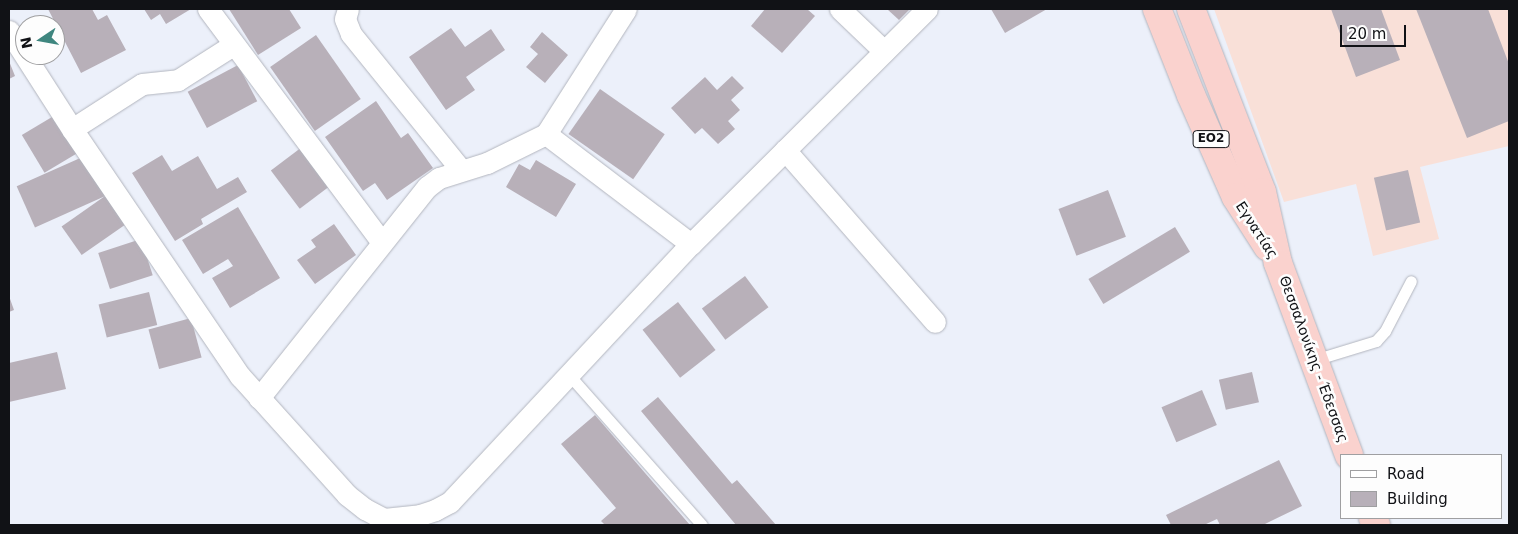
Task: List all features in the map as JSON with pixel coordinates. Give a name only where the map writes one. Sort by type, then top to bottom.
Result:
[{"type":"highway","name":"Εγνατίας","points":[[1157,9],[1191,95],[1236,197],[1278,263]]},
{"type":"highway","name":"Εγνατίας","points":[[1191,9],[1262,192],[1278,263]]},
{"type":"highway","name":"Θεσσαλονίκης - Έδεσσας","points":[[1278,263],[1349,454]]},
{"type":"street","points":[[208,9],[381,242]]},
{"type":"street","points":[[348,9],[345,19],[351,34],[462,170]]},
{"type":"street","points":[[258,398],[381,242],[427,187],[439,178],[495,159],[546,134],[626,9]]},
{"type":"street","points":[[840,9],[884,51]]},
{"type":"street","points":[[9,31],[72,130],[231,364],[258,398],[347,495],[365,510],[384,519],[402,518],[435,510],[450,502],[570,376],[691,244],[927,9]]},
{"type":"street","points":[[72,130],[142,84],[178,80],[234,46]]},
{"type":"street","points":[[546,134],[691,244]]},
{"type":"street","points":[[786,150],[935,322]]},
{"type":"lane","points":[[1314,360],[1376,341],[1385,331],[1411,281]]},
{"type":"lane","points":[[570,376],[702,525]]},
{"type":"shaded area","points":[[1214,9],[1509,9],[1509,146],[1420,167],[1439,239],[1373,256],[1356,184],[1284,202]]},
{"type":"building","points":[[48,9],[92,9],[98,20],[107,15],[126,50],[81,73],[65,42],[65,15],[51,15]]},
{"type":"building","points":[[144,9],[191,9],[166,24],[160,14],[151,20]]},
{"type":"building","points":[[229,9],[289,9],[301,28],[258,55]]},
{"type":"building","points":[[765,9],[807,9],[815,16],[782,53],[751,26]]},
{"type":"building","points":[[887,9],[910,9],[899,20]]},
{"type":"building","points":[[991,9],[1047,9],[1005,33]]},
{"type":"building","points":[[1331,9],[1381,9],[1400,60],[1356,77]]},
{"type":"building","points":[[1416,9],[1488,9],[1509,64],[1509,121],[1467,138]]},
{"type":"building","points":[[451,28],[465,47],[491,29],[505,50],[466,77],[475,90],[446,110],[409,57]]},
{"type":"building","points":[[542,32],[568,55],[545,83],[526,67],[538,54],[530,47]]},
{"type":"building","points":[[316,35],[361,99],[315,131],[270,67]]},
{"type":"building","points":[[9,61],[15,76],[9,79]]},
{"type":"building","points":[[238,65],[257,101],[207,128],[188,92]]},
{"type":"building","points":[[732,76],[744,88],[731,100],[740,110],[728,121],[735,129],[718,144],[702,128],[695,134],[671,108],[705,77],[717,90]]},
{"type":"building","points":[[600,89],[665,134],[633,179],[568,134]]},
{"type":"building","points":[[376,101],[401,138],[408,133],[433,168],[387,200],[375,183],[363,191],[325,137]]},
{"type":"building","points":[[57,114],[80,152],[45,173],[22,135]]},
{"type":"building","points":[[302,147],[331,185],[300,209],[271,170]]},
{"type":"building","points":[[87,155],[105,196],[35,227],[17,186]]},
{"type":"building","points":[[162,155],[172,171],[198,156],[217,189],[238,177],[247,192],[201,219],[203,224],[175,241],[132,173]]},
{"type":"building","points":[[536,160],[576,184],[556,217],[506,187],[519,164],[530,170]]},
{"type":"building","points":[[1408,170],[1420,223],[1386,230],[1374,178]]},
{"type":"building","points":[[1108,190],[1126,237],[1076,256],[1059,209]]},
{"type":"building","points":[[105,196],[125,225],[82,255],[62,226]]},
{"type":"building","points":[[238,207],[280,278],[230,308],[212,278],[233,266],[228,259],[203,274],[182,240]]},
{"type":"building","points":[[334,224],[356,255],[315,284],[297,260],[316,247],[311,240]]},
{"type":"building","points":[[1175,227],[1190,252],[1103,304],[1088,279]]},
{"type":"building","points":[[141,239],[153,275],[110,289],[98,253]]},
{"type":"building","points":[[745,276],[768,307],[725,340],[702,308]]},
{"type":"building","points":[[149,292],[157,325],[107,338],[99,305]]},
{"type":"building","points":[[9,296],[14,310],[9,312]]},
{"type":"building","points":[[678,302],[716,350],[680,378],[643,330]]},
{"type":"building","points":[[191,318],[202,358],[159,369],[148,329]]},
{"type":"building","points":[[57,352],[66,389],[9,402],[9,363]]},
{"type":"building","points":[[1252,372],[1259,402],[1226,410],[1219,380]]},
{"type":"building","points":[[1202,390],[1217,425],[1176,442],[1161,407]]},
{"type":"building","points":[[658,397],[732,484],[737,480],[776,525],[736,525],[641,411]]},
{"type":"building","points":[[595,415],[690,525],[605,525],[601,521],[616,508],[561,444]]},
{"type":"building","points":[[1279,460],[1302,506],[1263,525],[1220,525],[1217,519],[1204,525],[1171,525],[1166,515]]}]
